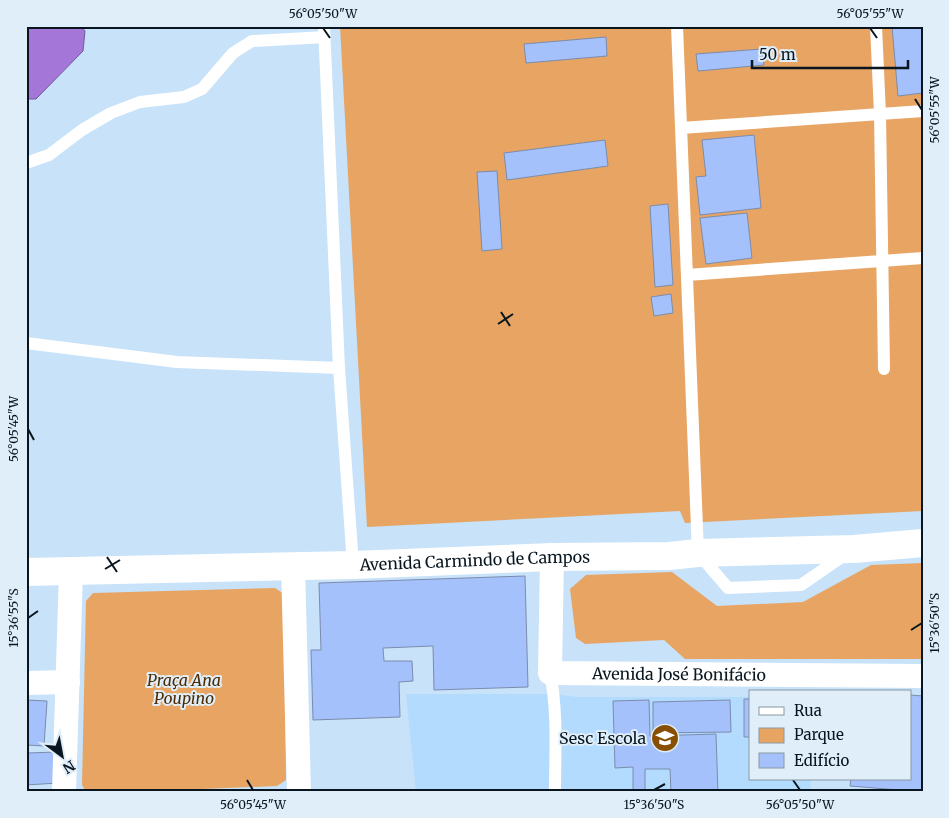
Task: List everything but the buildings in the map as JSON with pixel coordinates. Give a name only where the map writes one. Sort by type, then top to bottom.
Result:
[{"type":"main road","name":"Avenida Carmindo de Campos","points":[[26,572],[353,565],[552,557],[669,556],[698,553],[854,549],[923,543]]},
{"type":"street","points":[[550,673],[552,557]]},
{"type":"street","points":[[294,566],[298,792]]},
{"type":"street","points":[[64,792],[71,571]]},
{"type":"street","name":"Avenida José Bonifácio","points":[[550,673],[923,676]]},
{"type":"street","points":[[26,683],[68,682]]},
{"type":"lane","points":[[677,26],[698,553],[728,588],[801,585],[854,549]]},
{"type":"lane","points":[[876,26],[880,114],[884,369]]},
{"type":"lane","points":[[26,163],[49,155],[82,130],[111,112],[140,102],[184,97],[202,90],[233,53],[252,41],[324,32],[339,368],[353,565]]},
{"type":"lane","points":[[681,128],[923,111]]},
{"type":"lane","points":[[687,275],[923,258]]},
{"type":"lane","points":[[26,343],[177,362],[339,368]]},
{"type":"lane","points":[[550,673],[555,715],[555,792]]},
{"type":"shaded area","points":[[26,26],[81,26],[85,31],[83,51],[36,99],[26,99]]},
{"type":"shaded area","points":[[406,694],[554,694],[577,697],[749,697],[749,780],[811,780],[810,792],[416,792]]},
{"type":"green space","points":[[340,26],[923,26],[923,511],[685,523],[680,511],[367,527]]},
{"type":"green space","points":[[923,563],[923,659],[685,659],[664,640],[585,644],[576,638],[570,589],[586,575],[672,572],[717,606],[803,602],[871,565]]},
{"type":"green space","name":"Praça Ana Poupino","points":[[275,588],[284,594],[286,780],[277,786],[86,792],[82,785],[86,601],[93,593]]},
{"type":"place","name":"Sesc Escola","points":[[665,738]]}]
